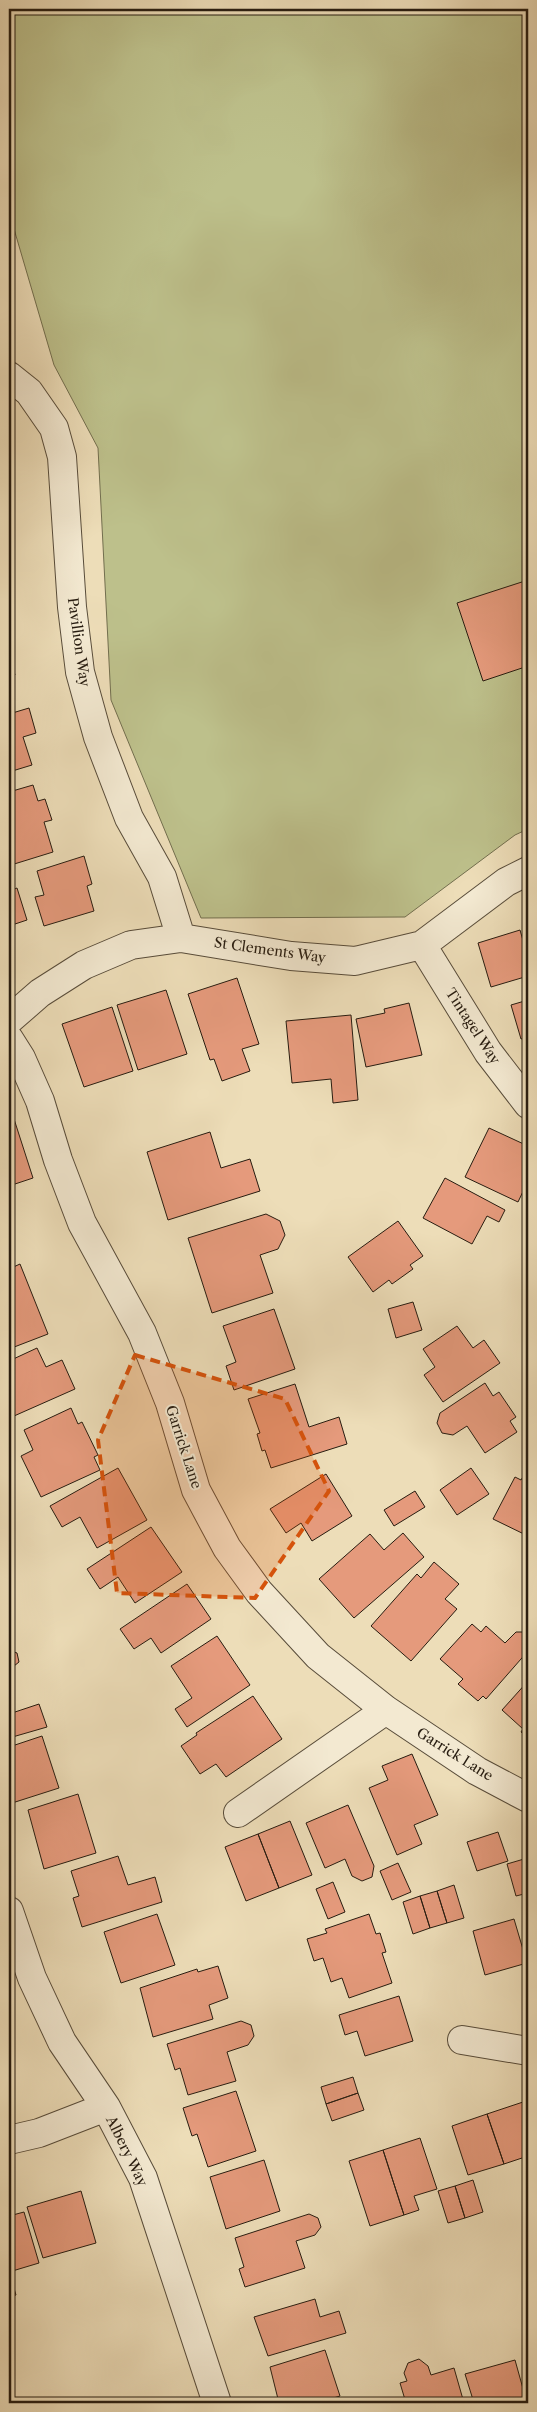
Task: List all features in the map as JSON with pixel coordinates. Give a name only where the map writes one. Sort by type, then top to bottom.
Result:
[{"type":"street","name":"Pavillion Way","points":[[9,376],[29,392],[54,428],[62,457],[72,608],[80,672],[98,737],[129,818],[162,877],[181,938]]},
{"type":"street","name":"St Clements Way","points":[[9,1020],[40,993],[84,966],[131,945],[181,938],[291,956],[356,961],[422,945],[506,882],[528,871]]},
{"type":"street","name":"Tintagel Way","points":[[422,945],[488,1052],[528,1104]]},
{"type":"street","name":"Garrick Lane","points":[[9,1039],[22,1058],[40,1101],[58,1160],[82,1222],[142,1333],[170,1403],[196,1490],[227,1548],[259,1592],[318,1656],[386,1710],[477,1771],[528,1798]]},
{"type":"street","points":[[238,1813],[386,1710]]},
{"type":"street","name":"Albery Way","points":[[9,1911],[32,1978],[62,2042],[106,2107],[143,2178],[217,2403]]},
{"type":"street","points":[[462,2040],[528,2051]]},
{"type":"street","points":[[9,2140],[39,2133],[106,2107]]},
{"type":"highlighted area","points":[[135,1355],[285,1399],[329,1491],[255,1598],[117,1593],[98,1440]]},
{"type":"green space","points":[[9,9],[528,9],[528,829],[515,835],[405,917],[201,918],[111,700],[98,448],[54,365],[9,212]]},
{"type":"building","points":[[528,580],[528,666],[483,681],[457,603]]},
{"type":"building","points":[[9,654],[15,675],[9,677]]},
{"type":"building","points":[[29,708],[36,733],[23,737],[32,765],[9,772],[9,714]]},
{"type":"building","points":[[33,785],[38,801],[45,799],[52,820],[44,822],[53,852],[11,865],[9,858],[9,792]]},
{"type":"building","points":[[84,856],[92,884],[87,886],[94,911],[44,926],[35,897],[44,895],[37,871]]},
{"type":"building","points":[[17,888],[27,920],[9,926],[9,891]]},
{"type":"building","points":[[520,930],[528,958],[528,976],[491,987],[478,943]]},
{"type":"building","points":[[237,978],[259,1044],[242,1049],[250,1071],[222,1081],[214,1059],[210,1060],[188,994]]},
{"type":"building","points":[[166,990],[187,1054],[138,1070],[117,1005]]},
{"type":"building","points":[[528,1000],[528,1037],[521,1039],[511,1005]]},
{"type":"building","points":[[409,1003],[422,1055],[366,1067],[356,1019],[385,1013],[384,1009]]},
{"type":"building","points":[[112,1007],[133,1071],[84,1087],[62,1024]]},
{"type":"building","points":[[351,1015],[358,1100],[333,1103],[331,1079],[292,1083],[286,1021]]},
{"type":"building","points":[[14,1119],[33,1178],[9,1186],[9,1121]]},
{"type":"building","points":[[489,1128],[528,1146],[528,1181],[518,1202],[465,1177]]},
{"type":"building","points":[[210,1132],[221,1168],[250,1159],[260,1191],[168,1220],[147,1152]]},
{"type":"building","points":[[445,1178],[505,1210],[499,1222],[487,1216],[472,1244],[423,1218]]},
{"type":"building","points":[[266,1214],[280,1221],[285,1235],[278,1249],[260,1255],[273,1293],[212,1313],[188,1238]]},
{"type":"building","points":[[398,1221],[423,1256],[410,1265],[413,1269],[392,1284],[389,1280],[373,1292],[348,1257]]},
{"type":"building","points":[[20,1264],[48,1334],[9,1349],[9,1269]]},
{"type":"building","points":[[413,1302],[422,1330],[396,1338],[388,1309]]},
{"type":"building","points":[[274,1309],[295,1369],[234,1390],[226,1366],[236,1362],[223,1326]]},
{"type":"building","points":[[457,1326],[473,1348],[484,1340],[500,1363],[443,1402],[424,1375],[435,1367],[423,1349]]},
{"type":"building","points":[[37,1348],[46,1367],[62,1360],[75,1389],[14,1416],[9,1404],[9,1361]]},
{"type":"building","points":[[485,1383],[493,1396],[499,1392],[516,1417],[510,1421],[517,1432],[485,1453],[467,1426],[453,1435],[442,1433],[437,1423],[440,1413]]},
{"type":"building","points":[[295,1384],[309,1427],[339,1417],[347,1444],[271,1468],[265,1450],[262,1451],[257,1434],[260,1433],[248,1399]]},
{"type":"building","points":[[71,1408],[78,1424],[82,1422],[98,1455],[94,1457],[100,1470],[41,1497],[21,1456],[33,1450],[24,1430]]},
{"type":"building","points":[[118,1468],[147,1520],[97,1548],[80,1517],[62,1527],[50,1506]]},
{"type":"building","points":[[471,1468],[489,1494],[457,1515],[440,1490]]},
{"type":"building","points":[[528,1468],[528,1536],[493,1519],[515,1477],[521,1480]]},
{"type":"building","points":[[326,1474],[352,1516],[312,1541],[301,1523],[286,1533],[270,1509]]},
{"type":"building","points":[[415,1491],[425,1507],[394,1526],[384,1510]]},
{"type":"building","points":[[151,1527],[182,1572],[135,1603],[118,1577],[100,1589],[87,1569]]},
{"type":"building","points":[[403,1533],[424,1557],[354,1618],[319,1579],[370,1534],[384,1550]]},
{"type":"building","points":[[434,1562],[459,1584],[445,1599],[457,1609],[411,1661],[371,1626],[417,1574],[421,1578]]},
{"type":"building","points":[[187,1584],[211,1619],[161,1653],[151,1638],[134,1649],[120,1629]]},
{"type":"building","points":[[472,1624],[481,1632],[486,1626],[505,1643],[516,1632],[528,1632],[528,1651],[486,1699],[483,1696],[478,1701],[458,1684],[463,1679],[440,1659]]},
{"type":"building","points":[[217,1636],[250,1685],[187,1727],[175,1709],[192,1698],[171,1666]]},
{"type":"building","points":[[9,1650],[17,1653],[19,1662],[9,1670]]},
{"type":"building","points":[[528,1681],[528,1738],[521,1732],[523,1729],[502,1710]]},
{"type":"building","points":[[253,1696],[282,1739],[226,1777],[216,1764],[200,1774],[181,1746],[197,1735],[196,1733]]},
{"type":"building","points":[[9,1703],[12,1713],[39,1704],[47,1727],[9,1738]]},
{"type":"building","points":[[42,1736],[59,1788],[9,1804],[9,1747]]},
{"type":"building","points":[[412,1754],[438,1815],[414,1825],[422,1844],[397,1855],[369,1788],[388,1780],[382,1766]]},
{"type":"building","points":[[78,1794],[96,1853],[44,1869],[28,1810]]},
{"type":"building","points":[[348,1805],[374,1866],[372,1877],[362,1881],[352,1876],[345,1859],[325,1868],[306,1823]]},
{"type":"building","points":[[290,1821],[312,1875],[279,1888],[258,1834]]},
{"type":"building","points":[[498,1832],[508,1861],[477,1871],[467,1842]]},
{"type":"building","points":[[258,1834],[279,1888],[246,1901],[225,1847]]},
{"type":"building","points":[[118,1856],[128,1885],[155,1877],[162,1902],[82,1927],[73,1898],[79,1896],[71,1871]]},
{"type":"building","points":[[524,1859],[528,1874],[528,1893],[516,1896],[507,1864]]},
{"type":"building","points":[[398,1863],[411,1892],[392,1900],[380,1871]]},
{"type":"building","points":[[333,1882],[345,1912],[328,1919],[316,1889]]},
{"type":"building","points":[[454,1885],[464,1918],[447,1923],[437,1891]]},
{"type":"building","points":[[437,1891],[447,1923],[430,1928],[420,1896]]},
{"type":"building","points":[[420,1896],[430,1928],[413,1934],[403,1902]]},
{"type":"building","points":[[157,1914],[175,1965],[121,1983],[104,1932]]},
{"type":"building","points":[[369,1914],[376,1934],[380,1933],[386,1952],[382,1953],[392,1983],[349,1998],[342,1978],[331,1982],[323,1958],[314,1961],[307,1939],[327,1933],[325,1929]]},
{"type":"building","points":[[514,1919],[527,1963],[485,1975],[473,1931]]},
{"type":"building","points":[[218,1966],[228,1998],[209,2005],[213,2019],[153,2037],[140,1988],[197,1969],[198,1972]]},
{"type":"building","points":[[399,1996],[413,2041],[365,2056],[357,2031],[345,2035],[339,2015]]},
{"type":"building","points":[[241,2021],[251,2025],[254,2036],[248,2045],[227,2052],[236,2081],[188,2095],[180,2068],[175,2070],[167,2044]]},
{"type":"building","points":[[353,2077],[358,2093],[326,2104],[321,2087]]},
{"type":"building","points":[[236,2091],[256,2151],[208,2167],[197,2134],[192,2136],[183,2108]]},
{"type":"building","points":[[358,2093],[364,2110],[332,2121],[326,2104]]},
{"type":"building","points":[[523,2102],[528,2118],[528,2156],[504,2164],[487,2114]]},
{"type":"building","points":[[487,2114],[504,2164],[468,2175],[452,2126]]},
{"type":"building","points":[[420,2138],[437,2189],[414,2196],[419,2210],[404,2215],[383,2150]]},
{"type":"building","points":[[383,2150],[404,2215],[370,2226],[349,2161]]},
{"type":"building","points":[[264,2160],[280,2211],[226,2229],[210,2177]]},
{"type":"building","points":[[473,2180],[483,2212],[465,2218],[455,2186]]},
{"type":"building","points":[[455,2186],[465,2218],[448,2223],[438,2191]]},
{"type":"building","points":[[81,2191],[96,2243],[43,2258],[27,2207]]},
{"type":"building","points":[[24,2212],[39,2263],[9,2272],[9,2216]]},
{"type":"building","points":[[309,2214],[318,2218],[321,2227],[315,2235],[296,2241],[305,2268],[245,2287],[239,2269],[244,2267],[235,2238]]},
{"type":"building","points":[[9,2272],[16,2295],[9,2297]]},
{"type":"building","points":[[315,2299],[320,2317],[339,2311],[346,2333],[268,2356],[254,2317]]},
{"type":"building","points":[[325,2350],[340,2396],[317,2403],[279,2403],[270,2367]]},
{"type":"building","points":[[419,2359],[428,2366],[431,2375],[454,2368],[464,2403],[406,2403],[400,2383],[407,2381],[404,2373],[408,2363]]},
{"type":"building","points":[[515,2360],[527,2403],[474,2403],[465,2374]]}]
